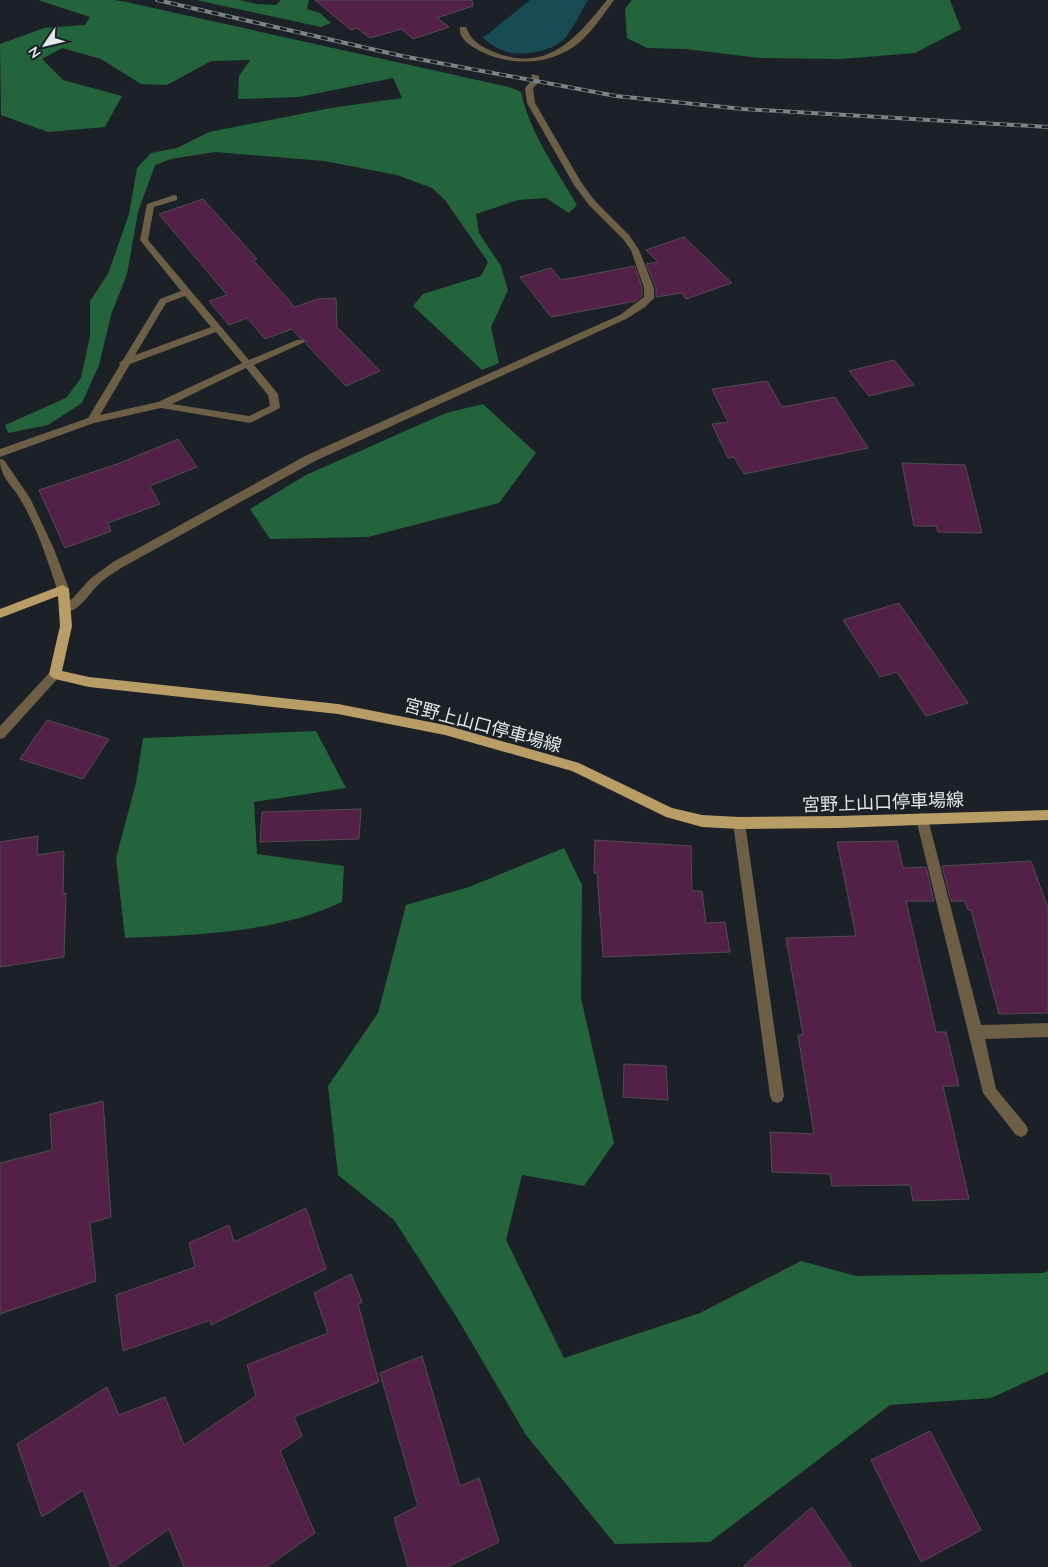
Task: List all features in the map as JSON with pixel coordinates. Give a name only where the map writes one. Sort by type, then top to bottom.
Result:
[{"type":"main road","points":[[0,614],[63,589],[66,626],[55,674]]},
{"type":"main road","name":"宮野上山口停車場線","points":[[55,674],[89,682],[338,709],[445,730],[575,767],[670,813],[702,821],[739,823],[1048,815]]},
{"type":"street","points":[[511,60],[545,58],[561,52],[574,43],[611,0]]},
{"type":"street","points":[[66,608],[78,600],[94,582],[117,565],[310,458],[623,317],[642,305],[649,298],[649,288],[631,244],[615,225],[592,203],[577,183],[531,103],[529,88],[535,82],[528,72],[511,60],[494,55],[469,42],[464,36],[463,30]]},
{"type":"street","points":[[528,72],[545,62],[545,58]]},
{"type":"street","points":[[161,405],[250,420],[275,407],[273,394],[144,240],[150,206],[174,198]]},
{"type":"street","points":[[92,420],[124,363],[163,301],[186,292]]},
{"type":"street","points":[[124,363],[217,328]]},
{"type":"street","points":[[0,453],[92,420],[161,405],[247,364],[300,342]]},
{"type":"street","points":[[0,463],[25,498],[49,549],[63,589]]},
{"type":"street","points":[[0,734],[55,674]]},
{"type":"street","points":[[922,819],[990,1093],[1021,1130]]},
{"type":"street","points":[[739,823],[777,1096]]},
{"type":"street","points":[[976,1032],[1048,1030]]},
{"type":"green space","points":[[38,0],[114,0],[126,2],[509,87],[521,92],[537,136],[577,205],[569,213],[546,198],[518,200],[476,214],[479,233],[501,266],[508,290],[491,327],[499,363],[482,370],[413,306],[423,294],[481,276],[488,262],[445,200],[432,188],[397,175],[324,161],[215,152],[171,159],[155,165],[138,212],[127,274],[111,315],[99,365],[82,403],[48,425],[8,433],[5,425],[66,398],[81,378],[90,336],[90,301],[108,274],[129,214],[137,168],[151,153],[177,148],[209,132],[331,108],[402,98],[393,78],[299,97],[238,99],[239,76],[250,60],[211,61],[167,85],[141,84],[101,59],[62,48],[42,59],[63,80],[122,96],[105,127],[48,132],[1,115],[0,44],[44,28],[85,25],[90,17]]},
{"type":"green space","points":[[196,0],[239,0],[257,4],[276,5],[281,0],[309,0],[307,9],[320,13],[331,23],[321,27]]},
{"type":"green space","points":[[632,0],[950,0],[961,29],[915,53],[841,59],[760,58],[685,49],[647,48],[627,38],[625,9]]},
{"type":"green space","points":[[483,404],[536,453],[499,503],[368,537],[270,539],[250,509],[306,475],[446,413]]},
{"type":"green space","points":[[316,731],[346,788],[254,802],[257,854],[344,866],[342,902],[317,912],[263,926],[208,933],[125,938],[116,858],[136,783],[143,738]]},
{"type":"green space","points":[[564,848],[582,885],[581,998],[614,1143],[584,1186],[522,1175],[506,1240],[564,1358],[700,1313],[801,1261],[856,1276],[1043,1273],[1048,1271],[1048,1372],[991,1398],[890,1405],[710,1542],[615,1544],[526,1435],[456,1316],[394,1220],[338,1175],[328,1086],[378,1013],[406,905],[469,887]]},
{"type":"water","points":[[530,0],[588,0],[566,37],[548,49],[533,53],[511,53],[499,49],[483,38]]},
{"type":"building","points":[[315,0],[472,0],[473,6],[437,18],[449,27],[413,39],[401,29],[370,38],[357,28],[351,30]]},
{"type":"building","points":[[203,199],[257,259],[253,260],[295,307],[317,299],[336,298],[337,327],[380,371],[346,386],[306,344],[306,341],[300,338],[292,329],[265,339],[247,318],[229,325],[209,301],[227,295],[159,214]]},
{"type":"building","points":[[684,237],[732,283],[686,299],[681,293],[656,297],[656,287],[646,264],[658,262],[646,250]]},
{"type":"building","points":[[635,266],[642,288],[642,296],[636,301],[551,317],[520,277],[551,268],[561,280]]},
{"type":"building","points":[[894,360],[914,385],[869,396],[849,371]]},
{"type":"building","points":[[767,381],[782,407],[835,397],[868,448],[744,474],[734,457],[728,458],[712,424],[728,422],[712,389]]},
{"type":"building","points":[[178,439],[197,467],[150,486],[160,504],[108,523],[111,531],[65,548],[39,490],[120,463]]},
{"type":"building","points":[[902,463],[965,465],[982,533],[938,532],[936,526],[914,526]]},
{"type":"building","points":[[899,603],[968,703],[926,716],[897,672],[880,677],[843,620]]},
{"type":"building","points":[[47,720],[109,739],[83,779],[20,759]]},
{"type":"building","points":[[361,809],[359,839],[260,842],[262,812]]},
{"type":"building","points":[[38,836],[37,855],[64,851],[63,894],[66,893],[64,957],[0,967],[0,842]]},
{"type":"building","points":[[595,840],[691,846],[692,891],[702,891],[706,923],[725,922],[730,952],[603,957],[597,873],[594,873]]},
{"type":"building","points":[[897,841],[903,868],[926,867],[934,901],[906,901],[936,1032],[946,1032],[959,1086],[943,1086],[969,1199],[913,1201],[910,1185],[832,1186],[830,1174],[772,1172],[770,1132],[814,1134],[798,1035],[803,1035],[786,938],[856,936],[837,842]]},
{"type":"building","points":[[1031,861],[1048,908],[1048,1013],[999,1014],[971,910],[968,910],[965,901],[951,901],[942,866]]},
{"type":"building","points":[[624,1064],[666,1066],[668,1100],[623,1097]]},
{"type":"building","points":[[103,1101],[111,1217],[90,1223],[96,1281],[0,1314],[0,1163],[52,1150],[50,1114]]},
{"type":"building","points":[[306,1208],[326,1269],[211,1325],[210,1320],[123,1351],[116,1295],[195,1267],[189,1243],[229,1225],[234,1242]]},
{"type":"building","points":[[351,1274],[362,1302],[358,1304],[379,1382],[294,1417],[302,1436],[280,1451],[315,1533],[267,1567],[184,1567],[169,1529],[115,1567],[111,1567],[83,1490],[42,1517],[17,1444],[107,1387],[119,1415],[165,1397],[184,1445],[256,1396],[247,1365],[328,1333],[314,1293]]},
{"type":"building","points":[[422,1356],[460,1486],[479,1478],[499,1542],[447,1567],[408,1567],[394,1518],[418,1506],[380,1373]]},
{"type":"building","points":[[930,1431],[981,1530],[921,1562],[871,1460]]},
{"type":"building","points":[[812,1507],[852,1567],[743,1567]]},
{"type":"railway","points":[[157,0],[402,56],[616,96],[743,109],[1048,127]]}]
